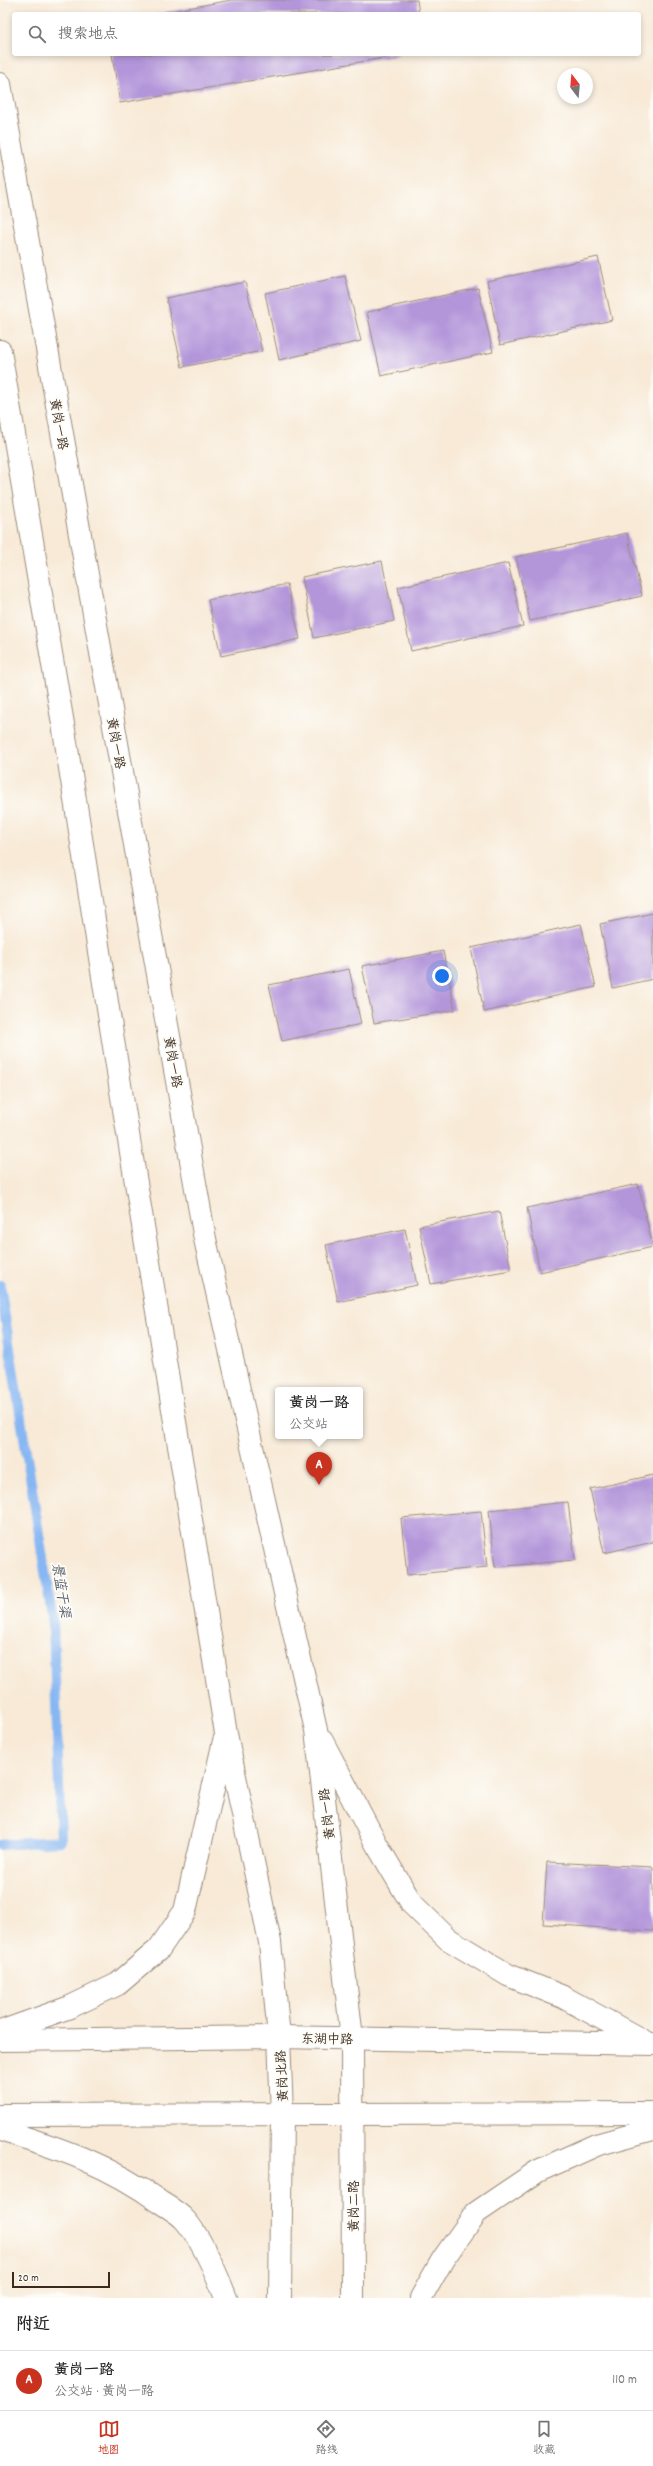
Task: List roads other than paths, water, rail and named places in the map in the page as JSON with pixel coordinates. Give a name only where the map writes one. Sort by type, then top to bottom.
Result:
[{"type":"main road","name":"黄岗一路","points":[[0,84],[205,1238],[316,1730],[352,2038]]},
{"type":"main road","points":[[0,351],[64,730],[120,1090],[226,1734],[270,1942],[279,2037]]},
{"type":"main road","points":[[316,1730],[377,1844],[412,1904],[448,1939],[508,1975],[563,1997],[650,2044]]},
{"type":"main road","points":[[0,2032],[70,2007],[118,1984],[159,1949],[185,1911],[226,1734]]},
{"type":"main road","name":"东湖中路","points":[[0,2040],[279,2037],[650,2044]]},
{"type":"main road","name":"黃岗北路","points":[[279,2037],[282,2114]]},
{"type":"main road","points":[[352,2038],[353,2114]]},
{"type":"main road","points":[[0,2115],[653,2113]]},
{"type":"main road","points":[[280,2298],[282,2114]]},
{"type":"main road","name":"黄岗二路","points":[[353,2114],[353,2298]]},
{"type":"main road","points":[[421,2298],[443,2259],[476,2213],[538,2171],[596,2145],[653,2129]]},
{"type":"main road","points":[[0,2130],[43,2143],[106,2168],[143,2189],[185,2219],[213,2267],[226,2298]]},
{"type":"waterway","name":"景蓝干渠","points":[[0,1285],[53,1623],[61,1841],[0,1845]]},
{"type":"place","name":"黄岗一路","points":[[319,1485]]}]
